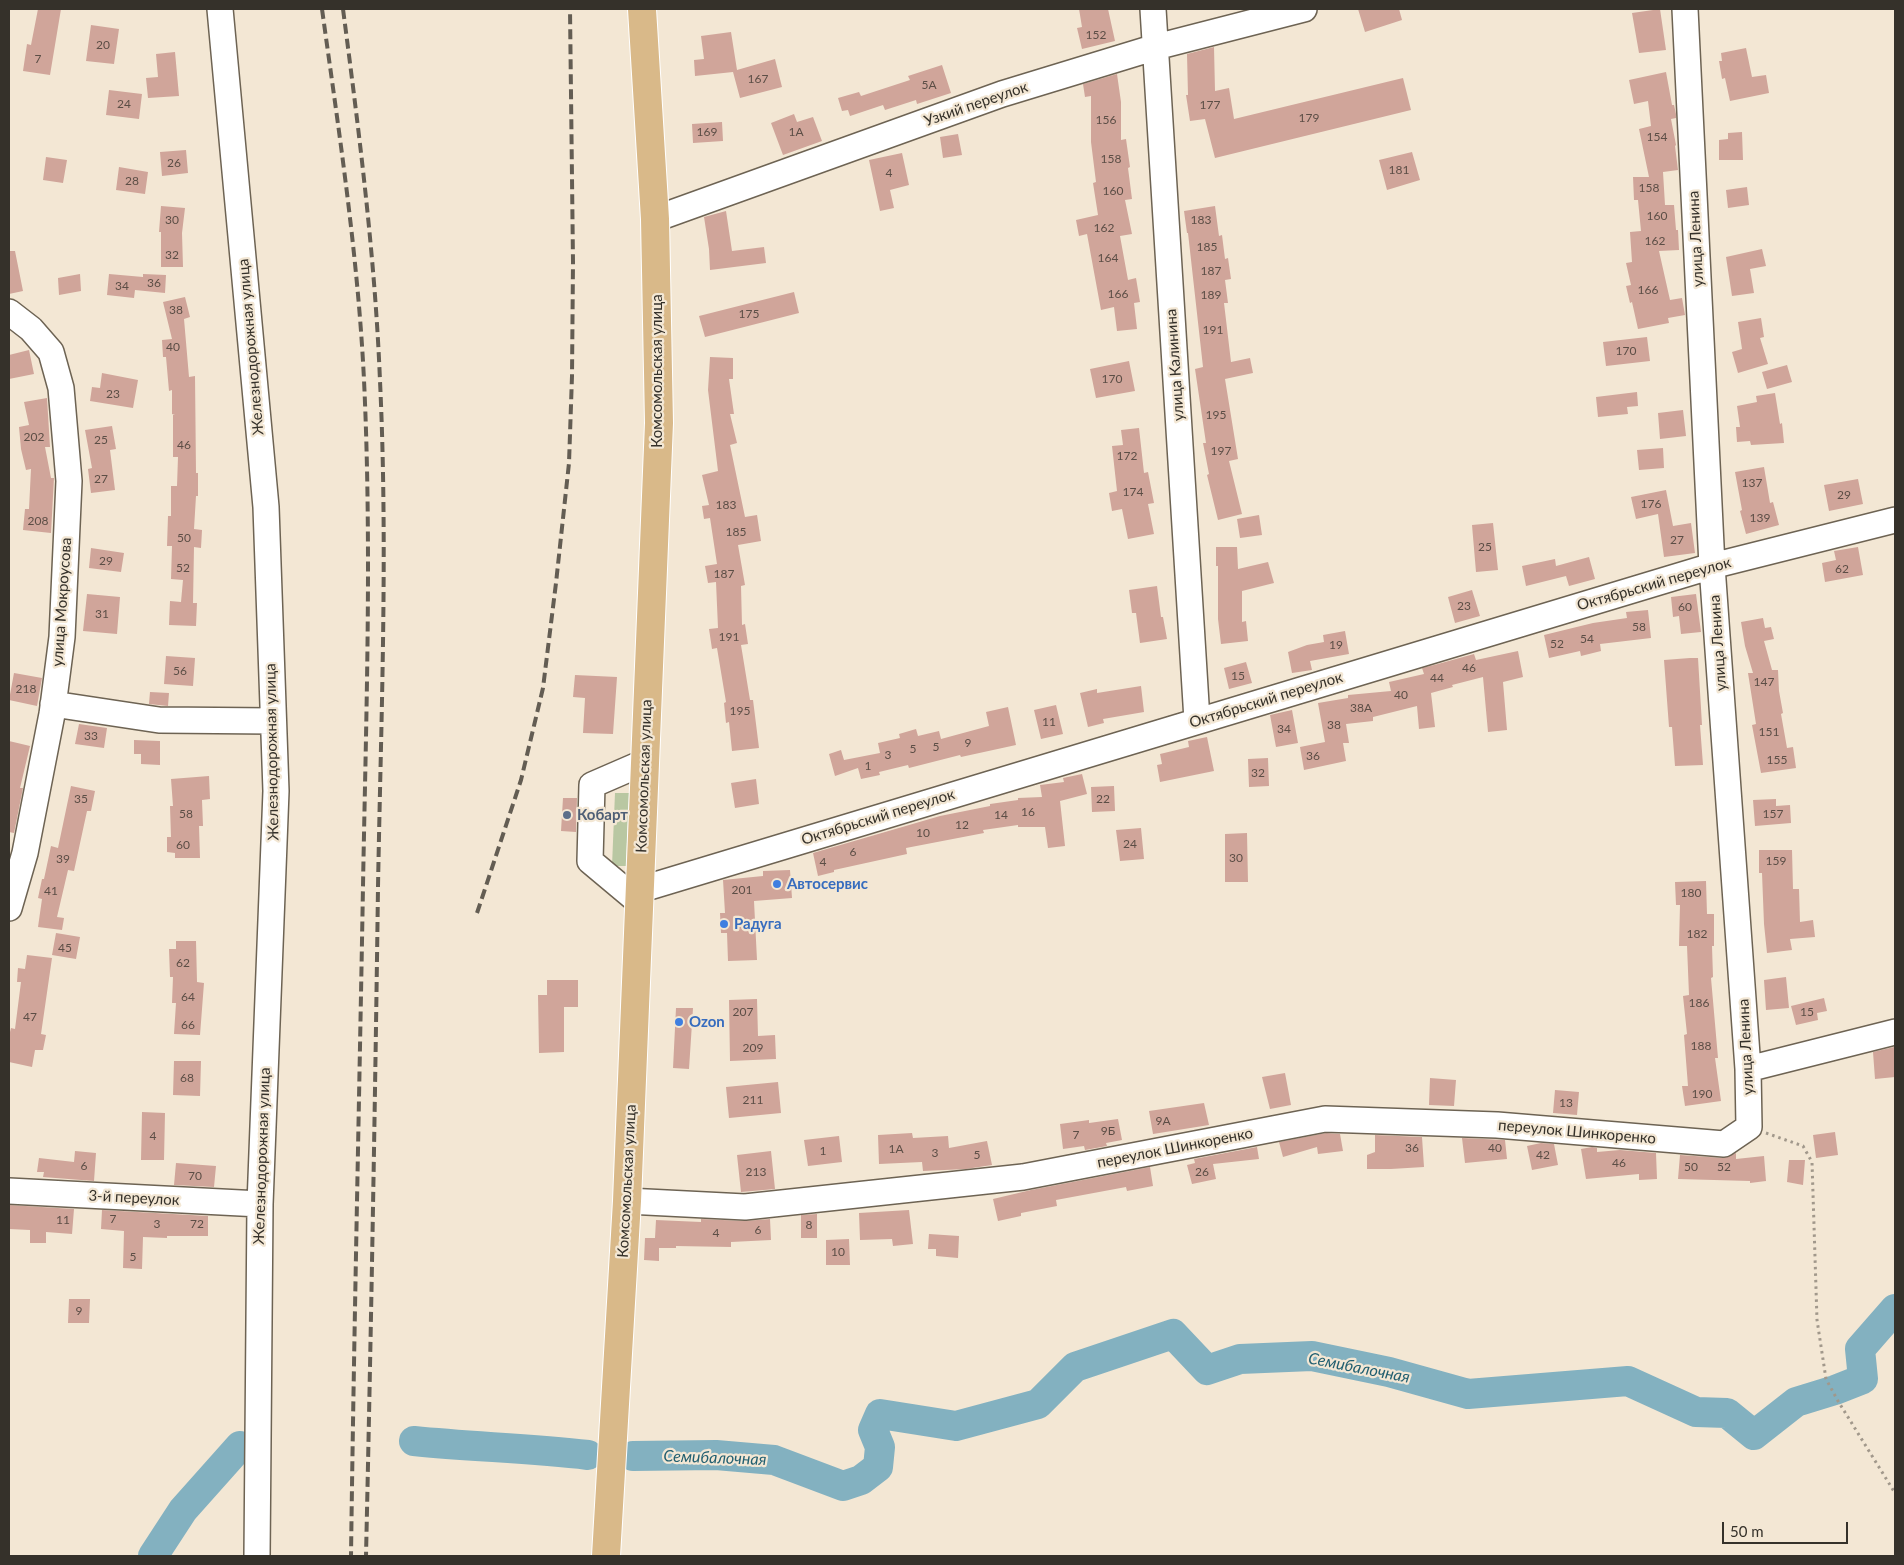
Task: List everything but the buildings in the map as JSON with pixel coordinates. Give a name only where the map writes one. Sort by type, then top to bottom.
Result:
[{"type":"main road","name":"Комсомольская улица","points":[[606,1550],[627,1200],[659,424],[655,219],[642,9]]},
{"type":"street","name":"Железнодорожная улица","points":[[220,9],[266,507],[276,791],[260,1204],[257,1556]]},
{"type":"street","name":"улица Калинина","points":[[1153,9],[1197,720]]},
{"type":"street","name":"Узкий переулок","points":[[655,219],[1002,94],[1156,47],[1304,9]]},
{"type":"street","name":"улица Ленина","points":[[1685,9],[1712,566],[1748,1069],[1749,1127]]},
{"type":"street","name":"улица Мокроусова","points":[[9,312],[31,329],[51,352],[62,388],[69,480],[62,637],[53,704],[25,853],[9,908]]},
{"type":"street","name":"Октябрьский переулок","points":[[639,896],[1197,720],[1712,566],[1895,520]]},
{"type":"street","points":[[53,704],[159,720],[273,721]]},
{"type":"street","points":[[639,896],[590,862],[592,785],[645,762]]},
{"type":"street","points":[[1748,1069],[1895,1032]]},
{"type":"street","name":"переулок Шинкоренко","points":[[627,1200],[745,1207],[1023,1177],[1325,1119],[1497,1125],[1724,1144],[1749,1127]]},
{"type":"street","name":"3-й переулок","points":[[9,1191],[260,1204]]},
{"type":"path","points":[[1749,1127],[1803,1146],[1812,1162],[1817,1320],[1826,1379],[1895,1493]]},
{"type":"green space","points":[[615,793],[629,793],[626,866],[612,866]]},
{"type":"waterway","name":"Семибалочная","points":[[633,1456],[716,1455],[774,1460],[843,1486],[861,1480],[878,1467],[880,1447],[873,1430],[880,1414],[956,1426],[1038,1404],[1075,1367],[1173,1334],[1207,1370],[1240,1359],[1312,1356],[1389,1372],[1468,1394],[1628,1381],[1696,1412],[1727,1413],[1754,1435],[1796,1402],[1863,1379],[1860,1349],[1895,1309]]},
{"type":"waterway","name":"Семибалочная","points":[[414,1441],[588,1455]]},
{"type":"waterway","name":"Семибалочная","points":[[153,1556],[183,1510],[240,1446]]},
{"type":"railway","points":[[322,9],[347,194],[357,287],[364,380],[368,507],[367,697],[351,1556]]},
{"type":"railway","points":[[343,9],[360,148],[378,334],[383,507],[383,634],[366,1556]]},
{"type":"railway","points":[[477,913],[521,780],[543,688],[569,463],[573,262],[570,9]]},
{"type":"place","name":"Кобарт","points":[[567,815]]},
{"type":"place","name":"Автосервис","points":[[777,884]]},
{"type":"place","name":"Радуга","points":[[724,924]]},
{"type":"place","name":"Ozon","points":[[679,1022]]}]
